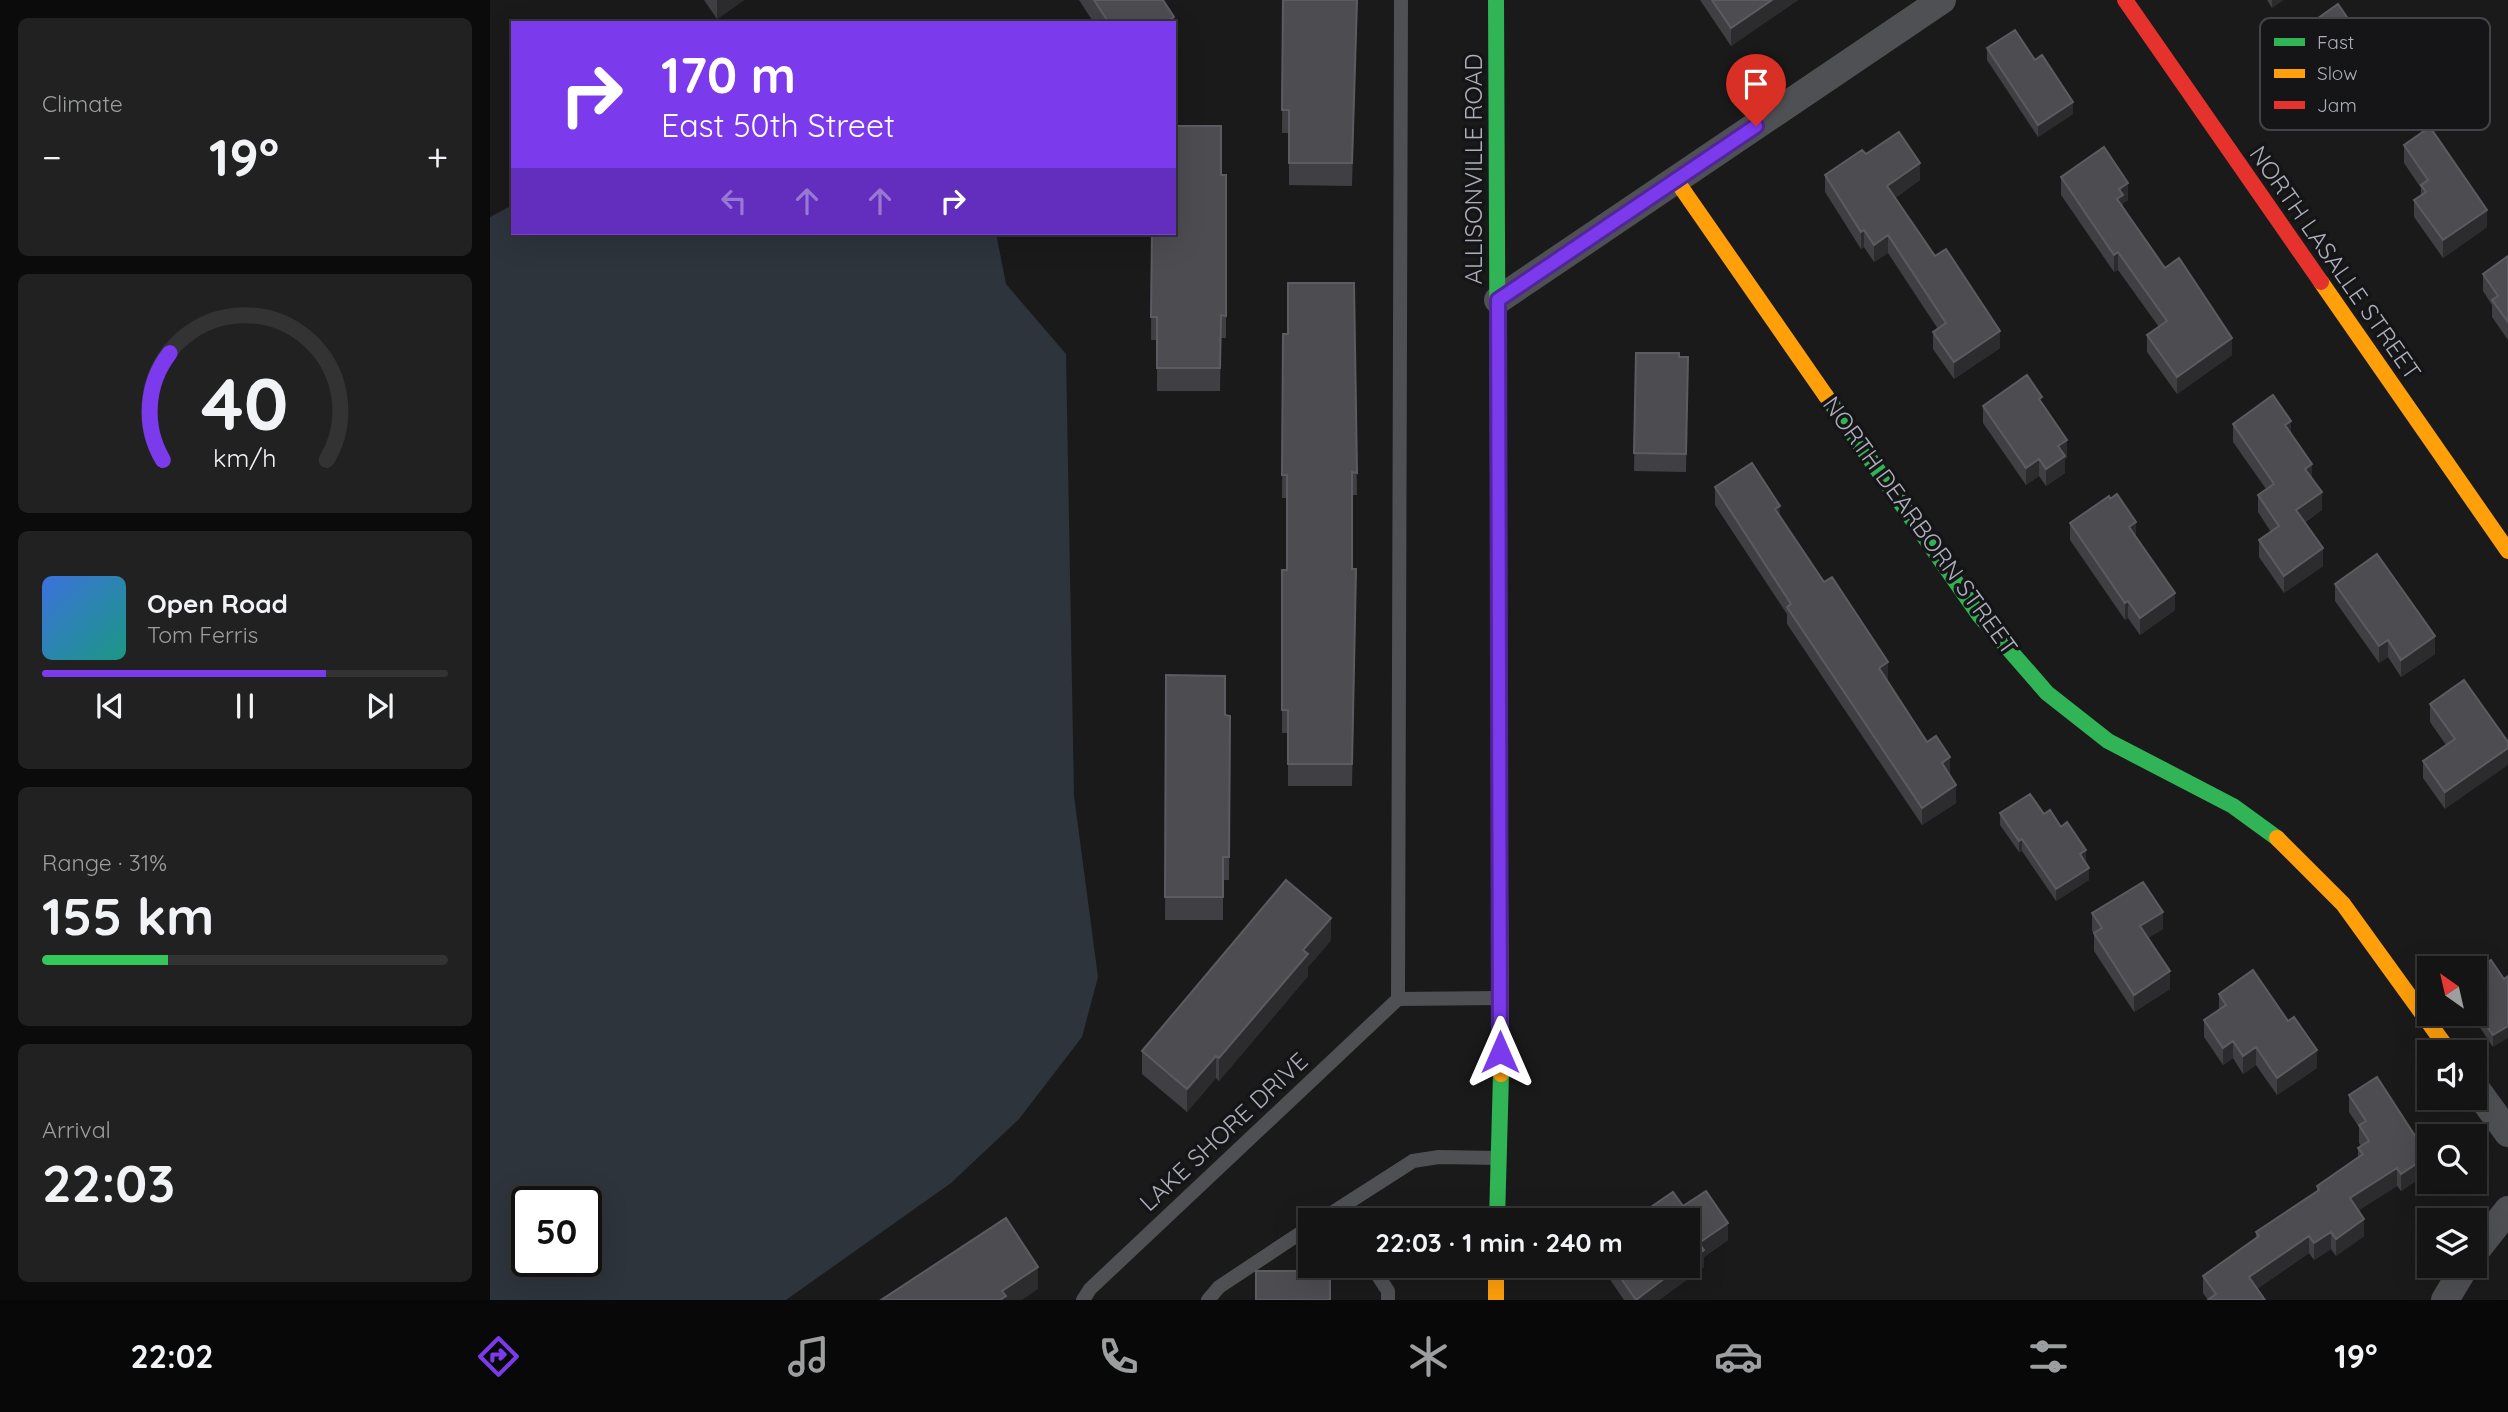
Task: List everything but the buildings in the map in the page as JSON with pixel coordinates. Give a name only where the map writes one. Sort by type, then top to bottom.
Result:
[{"type":"street","name":"ALLISONVILLE ROAD","points":[[1496,0],[1500,998],[1497,1208]]},
{"type":"street","points":[[1498,300],[1942,0]]},
{"type":"street","name":"NORTH LASALLE STREET","points":[[2126,0],[2508,551]]},
{"type":"street","name":"NORTH DEARBORN STREET","points":[[1676,180],[1979,615],[2014,659],[2054,701],[2101,736],[2240,810],[2297,855],[2350,913],[2441,1040]]},
{"type":"street","points":[[2487,1104],[2508,1133]]},
{"type":"street","points":[[2487,1237],[2508,1210]]},
{"type":"street","points":[[1496,1278],[1496,1300]]},
{"type":"street","points":[[2445,1300],[2458,1278]]},
{"type":"lane","points":[[1401,0],[1398,999],[1500,998]]},
{"type":"lane","name":"LAKE SHORE DRIVE","points":[[1083,1300],[1090,1289],[1398,999]]},
{"type":"lane","points":[[1347,1208],[1413,1161],[1439,1157],[1499,1158]]},
{"type":"lane","points":[[1208,1300],[1219,1287],[1298,1235]]},
{"type":"lane","points":[[1380,1278],[1388,1291],[1388,1300]]},
{"type":"shaded area","points":[[511,206],[511,235],[996,235],[1006,284],[1066,354],[1074,796],[1098,977],[1082,1037],[1019,1119],[951,1183],[786,1300],[490,1300],[490,217]]},
{"type":"traffic: fast","points":[[1496,0],[1499,707]]},
{"type":"traffic: fast","points":[[1826,396],[1979,615],[2047,693],[2108,741],[2233,806],[2277,838]]},
{"type":"traffic: fast","points":[[1497,1208],[1501,1074]]},
{"type":"traffic: slow","points":[[1676,180],[1826,396]]},
{"type":"traffic: slow","points":[[2321,282],[2508,551]]},
{"type":"traffic: slow","points":[[1499,707],[1501,1074]]},
{"type":"traffic: slow","points":[[2277,838],[2343,904],[2441,1040]]},
{"type":"traffic: slow","points":[[1496,1278],[1496,1300]]},
{"type":"traffic: jam","points":[[2125,0],[2321,282]]},
{"type":"route","points":[[1500,1052],[1498,300],[1756,126]]}]
